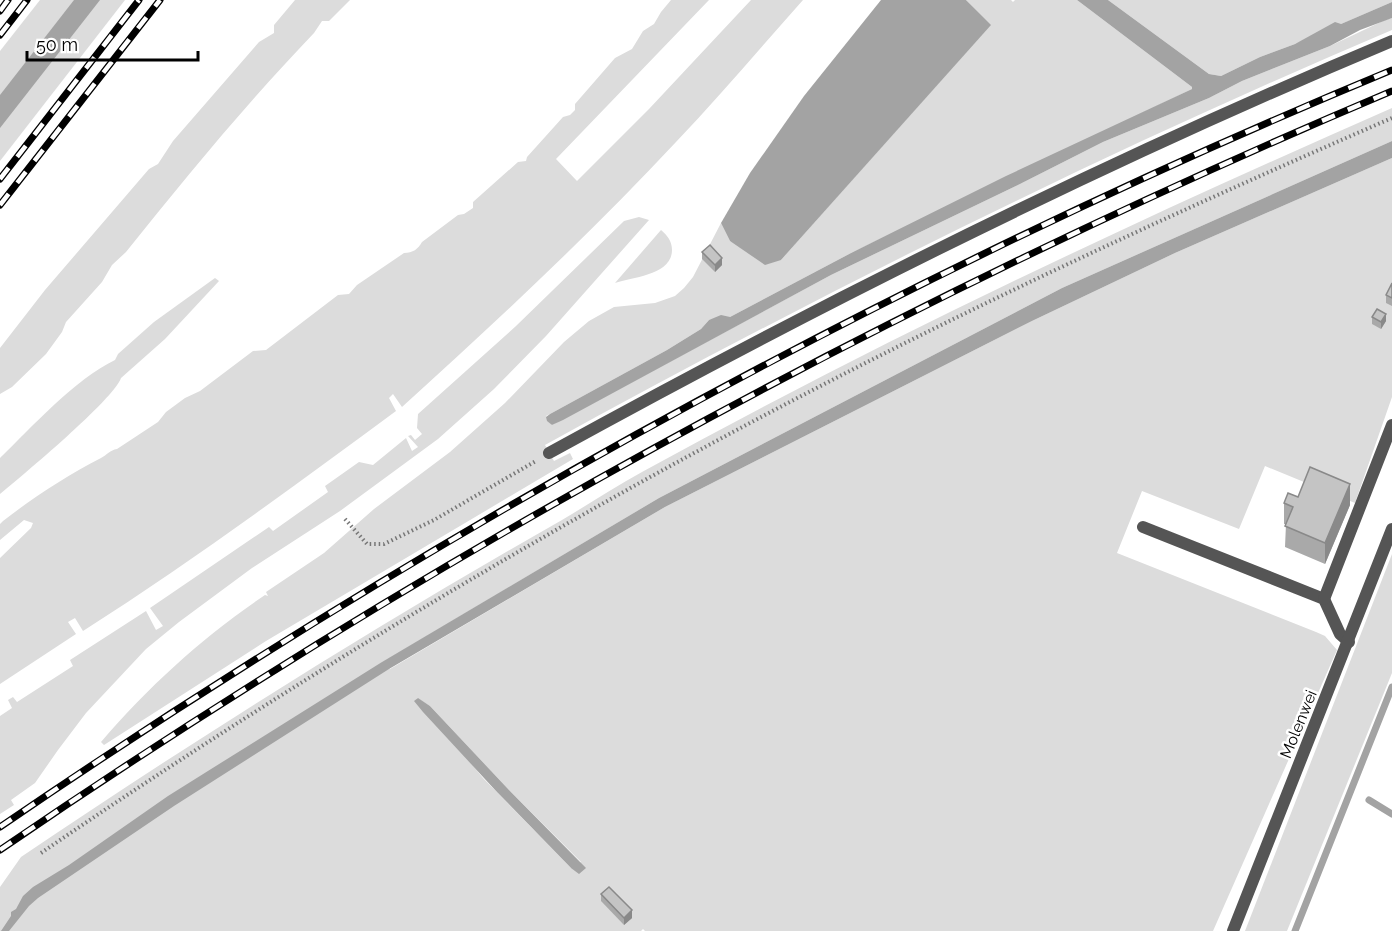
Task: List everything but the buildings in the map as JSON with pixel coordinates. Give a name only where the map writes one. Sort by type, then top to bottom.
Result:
[{"type":"street","points":[[549,453],[795,321],[990,223],[1194,127],[1392,41]]},
{"type":"street","points":[[1324,599],[1392,425]]},
{"type":"street","points":[[1143,527],[1324,599],[1340,634],[1348,642]]},
{"type":"street","name":"Molenwei","points":[[1233,931],[1392,529]]},
{"type":"path","points":[[41,853],[290,690],[469,581],[650,478],[838,377],[1019,287],[1220,193],[1392,118]]},
{"type":"path","points":[[345,519],[367,544],[384,544],[434,520],[549,453]]},
{"type":"shaded area","points":[[40,0],[125,0],[0,161],[0,51]]},
{"type":"shaded area","points":[[74,0],[100,0],[0,128],[0,95]]},
{"type":"shaded area","points":[[295,0],[350,0],[329,21],[322,21],[314,33],[217,141],[126,252],[112,265],[102,282],[66,322],[62,332],[46,354],[12,387],[0,394],[0,348],[45,290],[149,169],[158,164],[173,141],[259,42],[274,33],[274,25]]},
{"type":"shaded area","points":[[671,0],[709,0],[556,159],[577,181],[649,109],[751,0],[803,0],[692,125],[610,211],[402,407],[393,394],[389,398],[396,411],[202,551],[83,631],[75,618],[68,622],[76,634],[0,684],[0,558],[31,528],[33,523],[24,520],[0,540],[0,524],[50,487],[117,449],[158,422],[166,412],[185,398],[200,391],[253,351],[266,350],[338,295],[349,294],[357,285],[404,253],[415,250],[458,215],[473,208],[473,202],[518,162],[526,161],[527,157],[563,117],[575,110],[575,104],[615,58],[632,49],[643,31],[654,24]]},
{"type":"shaded area","points":[[881,0],[966,0],[991,25],[781,260],[765,265],[730,241],[721,223],[750,173],[804,96]]},
{"type":"shaded area","points":[[966,0],[1011,0],[1013,2],[1015,0],[1077,0],[1192,89],[851,253],[730,317],[709,320],[701,329],[667,350],[546,416],[552,425],[831,275],[1103,142],[1392,18],[1392,30],[1069,175],[753,333],[545,445],[554,461],[570,453],[573,459],[266,641],[104,745],[101,742],[178,663],[242,611],[265,595],[268,596],[266,592],[324,553],[374,509],[450,452],[505,403],[564,342],[589,321],[614,307],[655,303],[675,296],[693,277],[721,223],[730,241],[781,260],[990,25]]},
{"type":"shaded area","points":[[1077,0],[1108,0],[1209,74],[1221,76],[1260,57],[1295,44],[1335,22],[1341,24],[1392,2],[1392,18],[1103,142],[831,275],[563,420],[552,425],[547,421],[546,417],[550,414],[667,350],[701,329],[709,320],[721,315],[730,317],[851,253],[1006,176],[1192,89]]},
{"type":"shaded area","points":[[1108,0],[1392,0],[1392,2],[1260,57],[1221,76],[1209,74]]},
{"type":"shaded area","points":[[1392,108],[1392,141],[1062,288],[659,498],[383,662],[390,669],[665,507],[1032,321],[1175,253],[1392,158],[1392,397],[1355,503],[1265,466],[1239,529],[1142,491],[1117,553],[1316,632],[1325,636],[1337,650],[1213,931],[645,931],[643,929],[641,931],[0,931],[0,887],[21,857],[221,726],[424,600],[642,472],[826,374],[1107,237]],"holes":[[[417,698],[430,706],[509,790],[581,862],[571,868],[483,778]]]},
{"type":"shaded area","points":[[1392,141],[1392,158],[1175,253],[1032,321],[665,507],[389,669],[174,806],[38,898],[9,931],[1,931],[11,916],[11,912],[33,887],[69,865],[168,796],[382,662],[659,498],[1062,288]]},
{"type":"shaded area","points":[[639,217],[649,220],[546,336],[494,389],[438,439],[340,511],[252,568],[146,649],[86,713],[35,783],[11,800],[14,805],[0,814],[0,716],[12,708],[8,700],[13,697],[17,702],[73,666],[70,660],[146,611],[156,630],[163,626],[150,608],[269,527],[273,531],[328,492],[325,486],[359,462],[373,465],[406,438],[412,451],[418,447],[408,436],[411,435],[415,440],[422,434],[417,428],[418,414],[516,326],[624,221]]},
{"type":"shaded area","points":[[661,230],[669,239],[672,247],[666,265],[650,274],[615,283]]},
{"type":"shaded area","points":[[215,278],[219,281],[165,339],[121,378],[102,402],[66,437],[0,494],[0,458],[69,391],[115,360],[118,354],[154,322]]},
{"type":"shaded area","points":[[1392,554],[1392,673],[1287,931],[1245,931]]},
{"type":"shaded area","points":[[418,698],[430,706],[586,868],[579,874],[571,868],[423,712],[414,701]]},
{"type":"waterway","points":[[1295,931],[1392,687]]},
{"type":"waterway","points":[[1369,800],[1392,814]]},
{"type":"railway","points":[[0,11],[8,0]]},
{"type":"railway","points":[[0,35],[27,0]]},
{"type":"railway","points":[[0,179],[139,0]]},
{"type":"railway","points":[[0,205],[160,0]]},
{"type":"railway","points":[[0,827],[165,717],[333,611],[503,510],[676,412],[852,320],[1030,232],[1210,148],[1392,70]]},
{"type":"railway","points":[[0,850],[165,740],[333,634],[504,533],[677,436],[852,343],[1030,254],[1210,170],[1392,91]]}]
